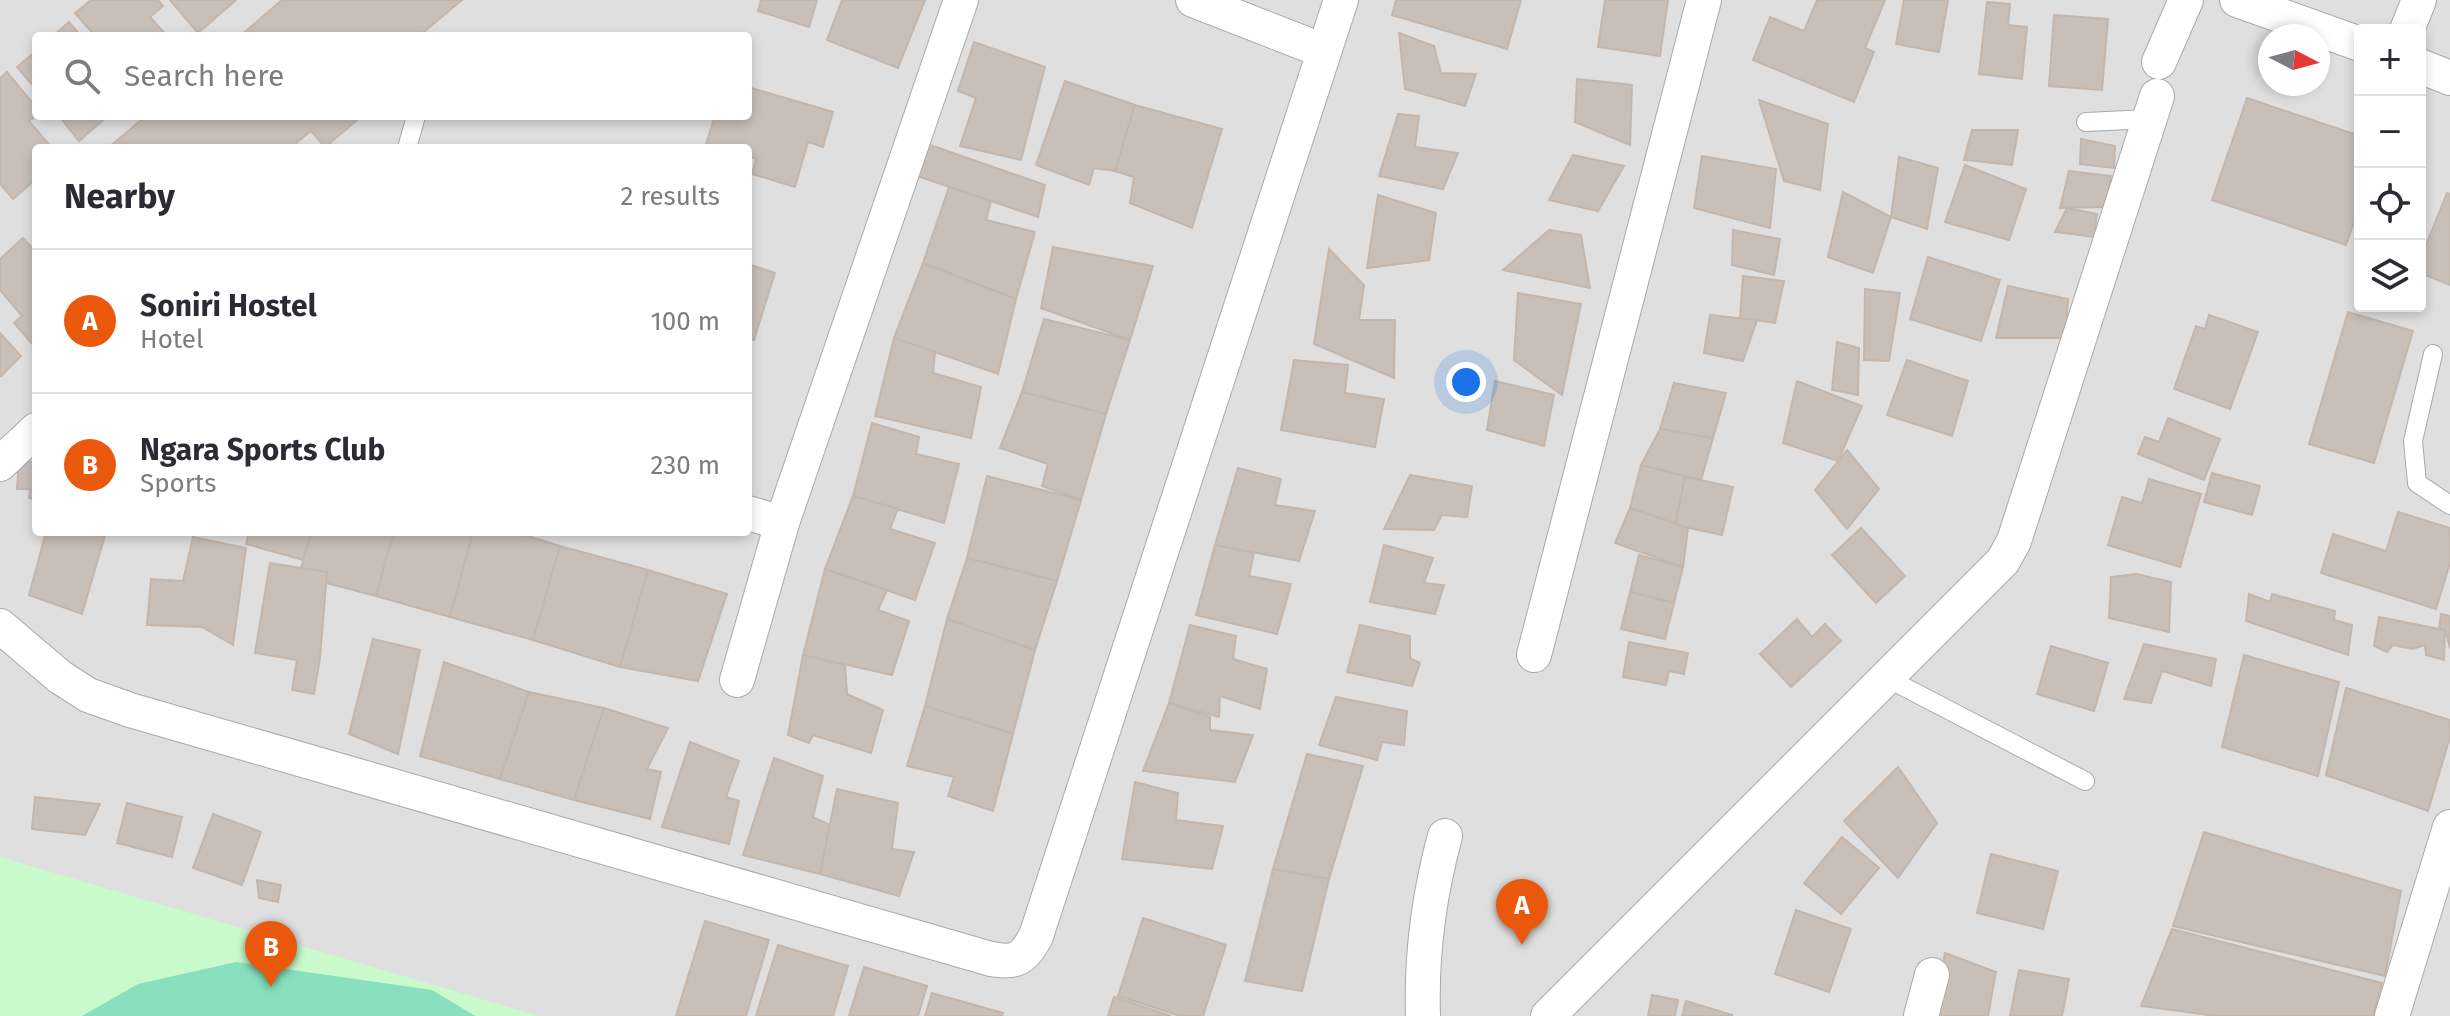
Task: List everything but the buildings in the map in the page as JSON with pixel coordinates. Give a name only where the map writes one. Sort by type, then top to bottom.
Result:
[{"type":"street","points":[[737,680],[782,523],[961,0]]},
{"type":"street","points":[[1193,0],[1324,51]]},
{"type":"street","points":[[0,626],[60,677],[88,695],[116,705],[991,959],[1015,960],[1028,950],[1036,936],[1341,0]]},
{"type":"street","points":[[1534,655],[1704,0]]},
{"type":"street","points":[[2159,62],[2186,0]]},
{"type":"street","points":[[2237,0],[2354,42]]},
{"type":"street","points":[[2409,24],[2419,0]]},
{"type":"street","points":[[2426,68],[2450,78]]},
{"type":"street","points":[[1548,1016],[2003,561],[2014,541],[2153,108]]},
{"type":"street","points":[[0,464],[32,434]]},
{"type":"street","points":[[752,514],[782,523]]},
{"type":"street","points":[[2392,1016],[2450,827]]},
{"type":"street","points":[[1423,1016],[1422,969],[1435,875],[1445,836]]},
{"type":"street","points":[[1921,1016],[1932,975]]},
{"type":"lane","points":[[2086,122],[2153,108]]},
{"type":"lane","points":[[408,144],[415,120]]},
{"type":"lane","points":[[2433,354],[2413,441],[2417,483],[2450,505]]},
{"type":"lane","points":[[1887,678],[2085,781]]},
{"type":"shaded area","points":[[0,0],[2450,0],[2450,1016],[0,1016]]},
{"type":"green space","points":[[0,857],[539,1016],[0,1016]]},
{"type":"green space","points":[[236,962],[432,990],[475,1016],[82,1016],[138,984]]},
{"type":"place","name":"Soniri Hostel","points":[[1522,945]]},
{"type":"place","name":"Ngara Sports Club","points":[[271,987]]}]
